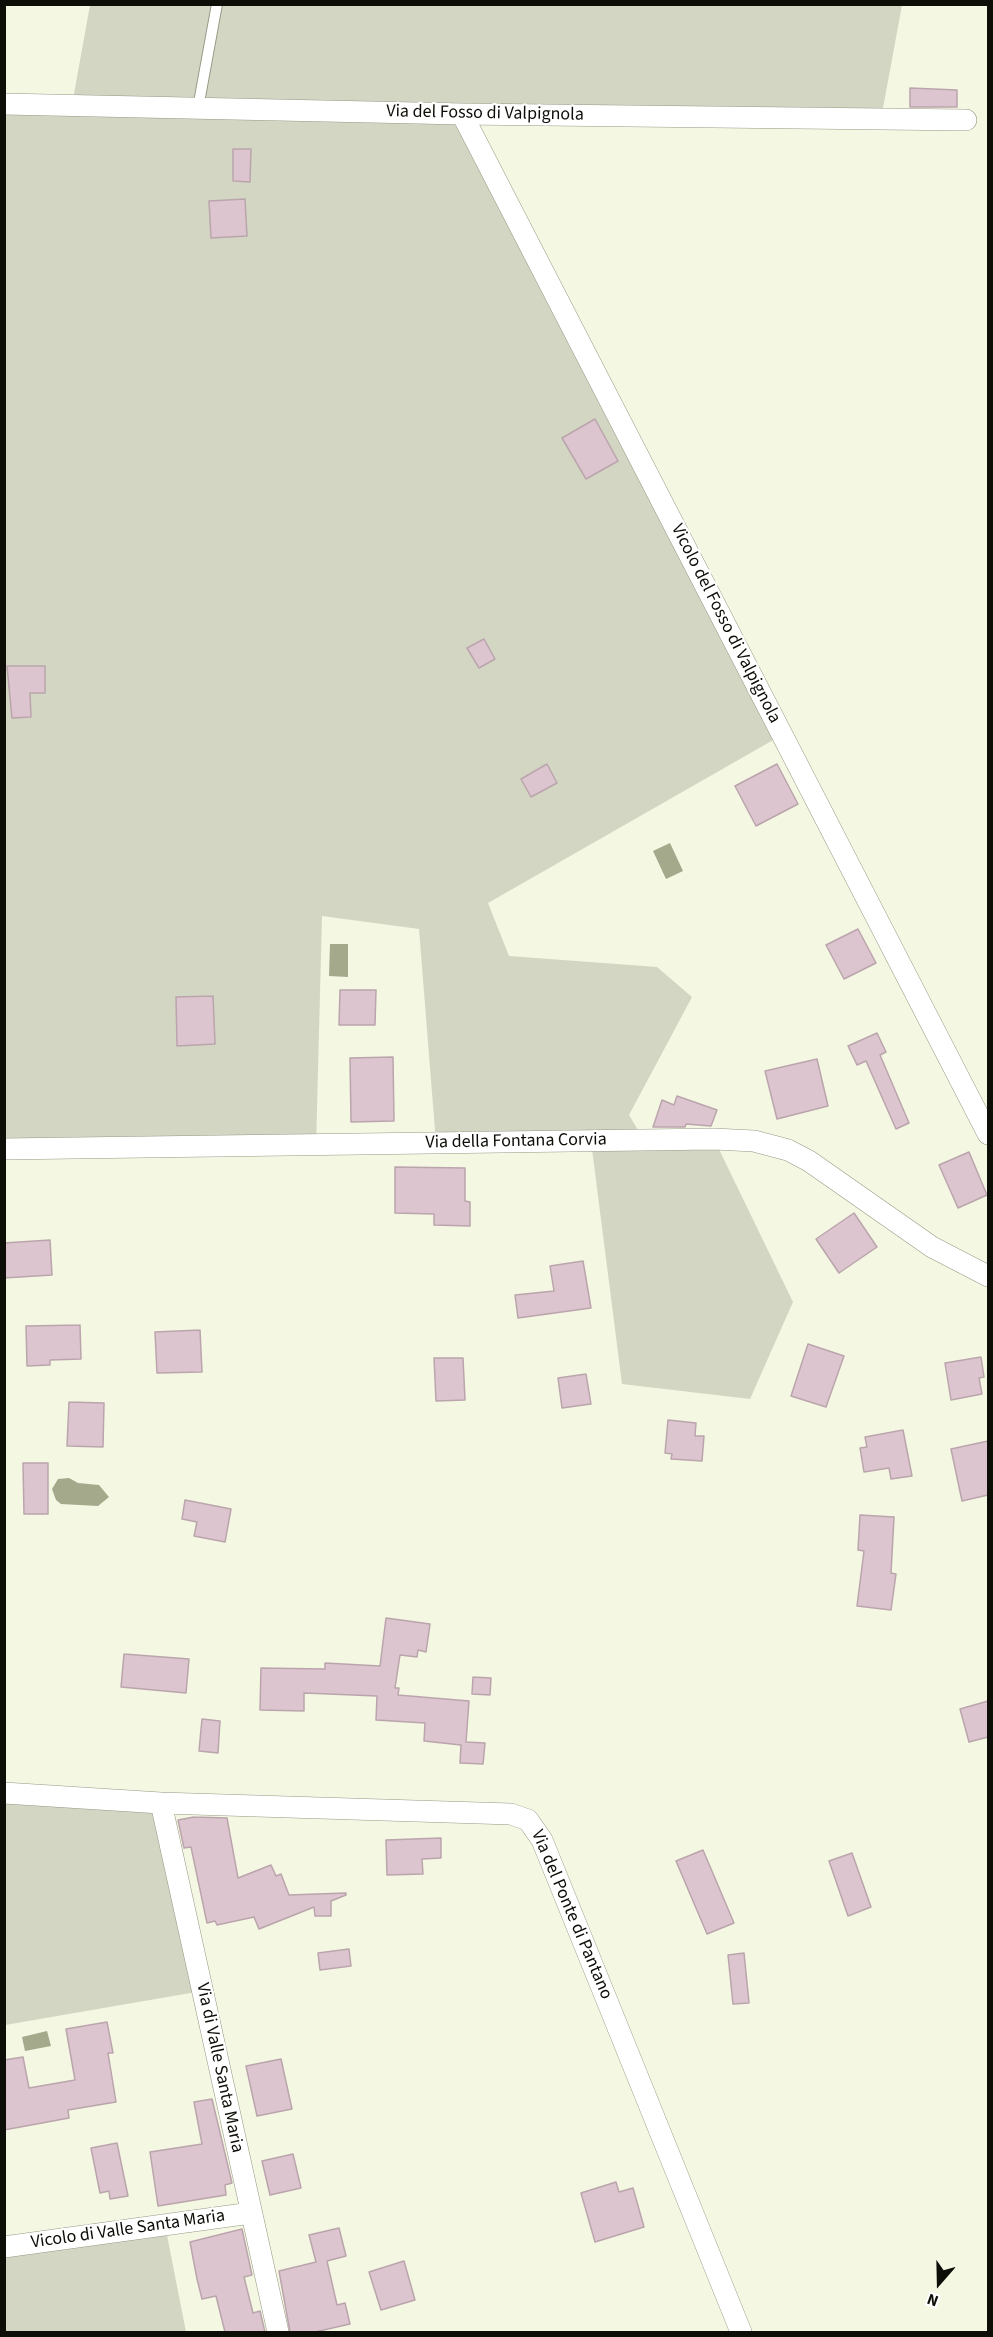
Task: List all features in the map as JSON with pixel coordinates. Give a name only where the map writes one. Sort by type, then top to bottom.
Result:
[{"type":"street","name":"Via del Fosso di Valpignola","points":[[4,104],[462,114],[966,120]]},
{"type":"street","name":"Vicolo del Fosso di Valpignola","points":[[462,114],[988,1134]]},
{"type":"street","name":"Via della Fontana Corvia","points":[[4,1149],[714,1139],[754,1141],[802,1157],[932,1247],[988,1276]]},
{"type":"street","name":"Via del Ponte di Pantano","points":[[4,1793],[161,1803],[511,1814],[528,1820],[542,1840],[741,2332]]},
{"type":"street","name":"Via di Valle Santa Maria","points":[[161,1803],[278,2332]]},
{"type":"street","name":"Vicolo di Valle Santa Maria","points":[[4,2247],[251,2213]]},
{"type":"lane","points":[[198,108],[218,4]]},
{"type":"shaded area","points":[[90,5],[902,5],[881,119],[462,114],[782,735],[488,903],[509,956],[657,967],[692,997],[629,1115],[644,1140],[714,1139],[793,1302],[750,1399],[622,1384],[591,1141],[436,1143],[419,929],[322,916],[316,1148],[5,1149],[5,104],[72,105]]},
{"type":"shaded area","points":[[670,843],[683,871],[666,879],[653,851]]},
{"type":"shaded area","points":[[330,944],[348,944],[348,977],[329,976]]},
{"type":"shaded area","points":[[69,1478],[78,1483],[99,1485],[109,1497],[98,1506],[61,1504],[56,1500],[52,1489],[58,1479]]},
{"type":"shaded area","points":[[5,1793],[161,1803],[202,1991],[5,2025]]},
{"type":"shaded area","points":[[47,2031],[51,2046],[25,2051],[22,2037]]},
{"type":"shaded area","points":[[165,2225],[186,2332],[5,2332],[4,2247]]},
{"type":"building","points":[[910,88],[957,90],[957,107],[910,107]]},
{"type":"building","points":[[233,149],[251,149],[250,182],[233,181]]},
{"type":"building","points":[[245,199],[247,236],[211,238],[209,201]]},
{"type":"building","points":[[595,419],[618,461],[586,479],[562,438]]},
{"type":"building","points":[[484,639],[495,659],[479,668],[467,648]]},
{"type":"building","points":[[7,666],[45,666],[45,693],[30,693],[31,717],[12,718]]},
{"type":"building","points":[[547,764],[557,783],[531,797],[521,779]]},
{"type":"building","points":[[777,764],[798,804],[756,826],[735,786]]},
{"type":"building","points":[[858,929],[876,963],[844,979],[826,945]]},
{"type":"building","points":[[340,990],[376,990],[375,1025],[339,1025]]},
{"type":"building","points":[[213,996],[215,1044],[177,1046],[176,997]]},
{"type":"building","points":[[877,1033],[886,1052],[880,1055],[909,1123],[896,1129],[866,1061],[857,1065],[848,1046]]},
{"type":"building","points":[[393,1057],[394,1121],[351,1122],[350,1058]]},
{"type":"building","points":[[817,1059],[828,1106],[777,1119],[765,1071]]},
{"type":"building","points":[[677,1096],[717,1110],[711,1126],[686,1124],[685,1127],[653,1127],[662,1100],[674,1105]]},
{"type":"building","points":[[969,1152],[987,1195],[958,1208],[939,1165]]},
{"type":"building","points":[[395,1167],[465,1168],[465,1201],[470,1202],[470,1226],[434,1225],[434,1214],[395,1213]]},
{"type":"building","points":[[854,1213],[877,1247],[839,1273],[816,1239]]},
{"type":"building","points":[[50,1240],[52,1275],[4,1278],[4,1243]]},
{"type":"building","points":[[583,1261],[591,1308],[518,1318],[515,1295],[554,1291],[550,1266]]},
{"type":"building","points":[[80,1325],[81,1359],[50,1360],[50,1365],[27,1366],[26,1326]]},
{"type":"building","points":[[200,1330],[202,1372],[157,1373],[155,1332]]},
{"type":"building","points":[[808,1344],[844,1356],[826,1407],[791,1396]]},
{"type":"building","points":[[981,1357],[984,1377],[979,1378],[982,1394],[951,1400],[945,1363]]},
{"type":"building","points":[[434,1358],[463,1358],[465,1400],[436,1401]]},
{"type":"building","points":[[586,1374],[591,1404],[562,1408],[558,1378]]},
{"type":"building","points":[[69,1402],[104,1403],[103,1447],[67,1446]]},
{"type":"building","points":[[668,1420],[696,1423],[695,1436],[704,1436],[702,1461],[671,1459],[672,1454],[665,1453]]},
{"type":"building","points":[[903,1430],[912,1476],[891,1479],[889,1468],[864,1472],[860,1448],[867,1447],[865,1437]]},
{"type":"building","points":[[988,1441],[988,1495],[962,1501],[951,1449]]},
{"type":"building","points":[[23,1463],[48,1463],[48,1514],[24,1514]]},
{"type":"building","points":[[185,1500],[231,1509],[225,1542],[194,1536],[197,1522],[182,1519]]},
{"type":"building","points":[[860,1515],[894,1517],[891,1573],[896,1574],[891,1610],[857,1606],[864,1551],[858,1550]]},
{"type":"building","points":[[386,1618],[430,1624],[426,1652],[418,1650],[417,1657],[400,1655],[395,1688],[399,1688],[398,1695],[469,1701],[466,1742],[485,1743],[483,1764],[460,1763],[461,1745],[424,1741],[425,1723],[376,1720],[377,1696],[304,1693],[304,1711],[260,1710],[261,1668],[325,1669],[325,1663],[380,1666]]},
{"type":"building","points":[[124,1654],[189,1659],[186,1693],[121,1687]]},
{"type":"building","points":[[473,1677],[491,1678],[490,1695],[472,1694]]},
{"type":"building","points":[[988,1701],[988,1737],[969,1742],[960,1709]]},
{"type":"building","points":[[202,1719],[220,1721],[218,1753],[199,1751]]},
{"type":"building","points":[[194,1817],[227,1818],[238,1878],[271,1865],[276,1876],[281,1874],[289,1895],[346,1893],[346,1895],[331,1901],[331,1916],[315,1916],[314,1907],[259,1929],[254,1917],[217,1925],[215,1921],[207,1923],[191,1847],[184,1848],[178,1820]]},
{"type":"building","points":[[441,1838],[441,1858],[422,1859],[423,1874],[387,1875],[386,1840]]},
{"type":"building","points":[[703,1850],[734,1923],[707,1934],[676,1861]]},
{"type":"building","points":[[852,1853],[871,1907],[848,1916],[829,1861]]},
{"type":"building","points":[[349,1949],[351,1966],[320,1970],[318,1953]]},
{"type":"building","points":[[744,1953],[749,2003],[733,2004],[728,1955]]},
{"type":"building","points":[[107,2022],[113,2053],[108,2053],[116,2102],[68,2110],[69,2118],[4,2130],[4,2060],[23,2057],[29,2088],[75,2080],[66,2029]]},
{"type":"building","points":[[281,2059],[292,2109],[257,2116],[246,2066]]},
{"type":"building","points":[[212,2099],[232,2183],[225,2185],[226,2195],[158,2206],[150,2152],[202,2144],[194,2102]]},
{"type":"building","points":[[117,2143],[128,2196],[110,2199],[109,2191],[100,2193],[91,2148]]},
{"type":"building","points":[[293,2154],[301,2188],[270,2195],[262,2161]]},
{"type":"building","points":[[616,2182],[619,2192],[633,2188],[644,2227],[595,2242],[581,2193]]},
{"type":"building","points":[[339,2228],[346,2256],[327,2261],[337,2305],[345,2303],[350,2324],[315,2332],[290,2332],[279,2271],[316,2262],[309,2235]]},
{"type":"building","points":[[242,2229],[252,2275],[244,2277],[253,2313],[260,2311],[265,2332],[225,2332],[216,2296],[202,2299],[197,2279],[190,2242]]},
{"type":"building","points":[[404,2261],[415,2300],[381,2310],[369,2272]]}]
